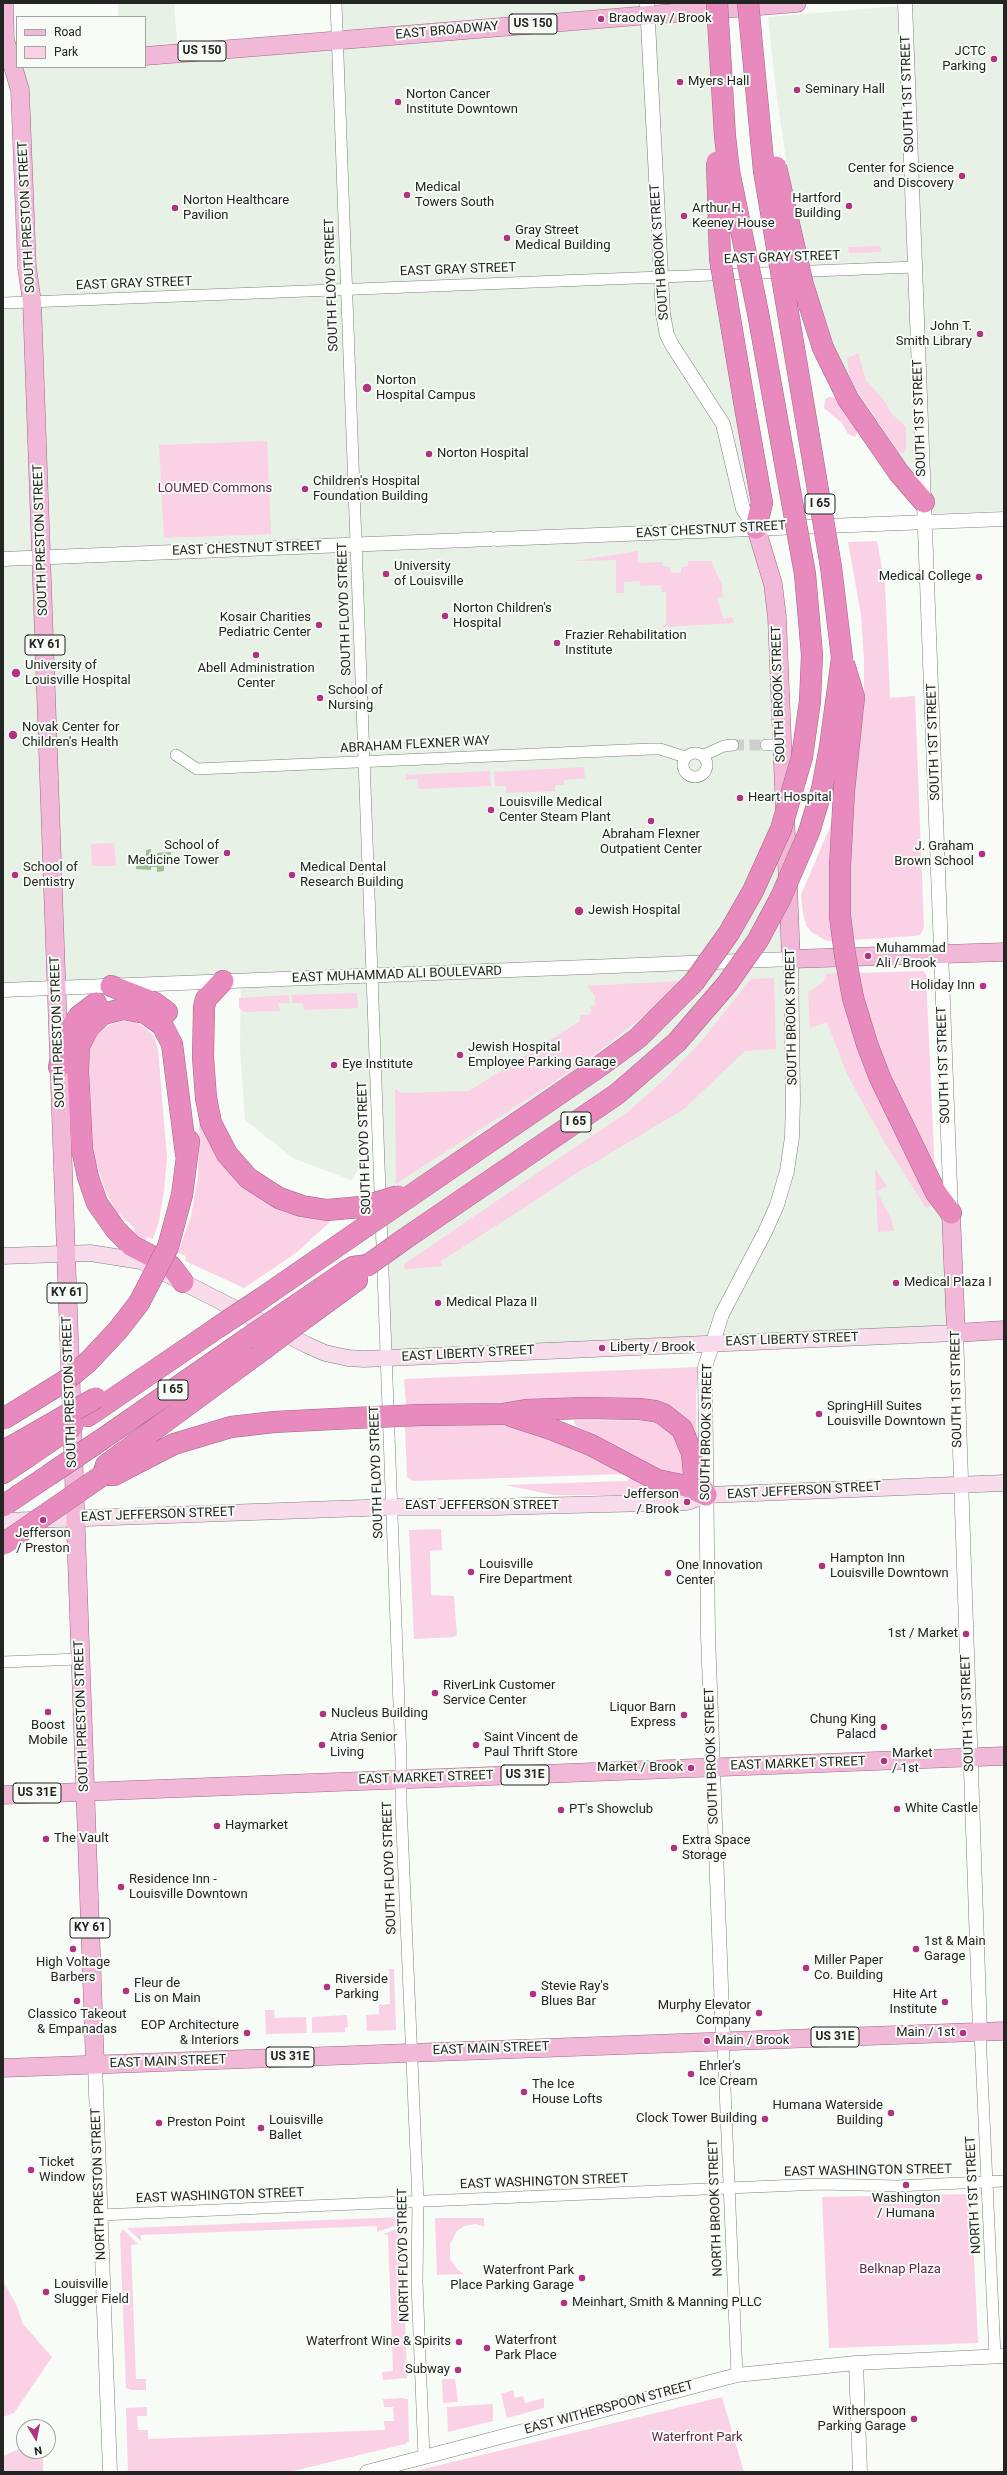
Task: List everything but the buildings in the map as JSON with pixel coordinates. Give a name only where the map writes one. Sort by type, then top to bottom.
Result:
[{"type":"highway","name":"I 65","points":[[3,1473],[18,1449],[147,1375],[262,1298],[363,1217],[420,1189],[600,1066],[638,1038],[694,982],[729,932],[754,891],[782,829],[802,757],[810,701],[812,655],[805,574],[758,313],[730,171],[725,136],[718,3]]},
{"type":"highway","name":"I 65","points":[[7,1503],[101,1440],[244,1340],[297,1314],[346,1271],[353,1267],[368,1265],[617,1094],[677,1042],[727,984],[758,940],[781,897],[809,832],[822,789],[830,747],[842,658],[831,567],[764,172],[748,3]]},
{"type":"highway","points":[[719,32],[717,168],[720,259],[762,503],[756,528]]},
{"type":"highway","points":[[752,54],[802,278],[823,348],[848,399],[925,512]]},
{"type":"highway","points":[[842,658],[854,697],[844,791],[840,887],[844,955],[853,998],[866,1044],[880,1078],[936,1193],[952,1213]]},
{"type":"highway","points":[[223,981],[206,999],[202,1014],[206,1098],[211,1123],[218,1140],[227,1154],[248,1178],[279,1198],[302,1206],[363,1217]]},
{"type":"highway","points":[[3,1419],[65,1381],[88,1362],[118,1330],[139,1303],[168,1247],[182,1195],[186,1154],[190,1137],[185,1044],[178,1027],[170,1014],[145,999],[112,986]]},
{"type":"highway","points":[[59,1067],[68,1034],[73,1024],[90,1007],[103,999],[120,996],[145,999]]},
{"type":"highway","points":[[183,1282],[172,1266],[132,1246],[116,1230],[97,1203],[88,1177],[82,1149],[78,1070],[79,1046],[89,1027],[103,1014],[123,1008],[145,1013],[162,1025],[172,1044],[186,1154]]},
{"type":"highway","points":[[103,1475],[106,1466],[264,1349],[297,1314]]},
{"type":"highway","points":[[3,1544],[103,1475],[114,1475],[174,1444],[230,1427],[274,1422],[421,1415],[502,1414],[526,1410],[585,1408],[639,1409],[663,1414],[677,1424],[685,1435],[692,1453],[694,1475],[706,1495]]},
{"type":"highway","points":[[502,1414],[551,1428],[591,1445],[657,1480],[686,1486],[706,1495]]},
{"type":"main road","name":"SOUTH PRESTON STREET","points":[[4,3],[4,40],[11,67],[20,90],[27,268],[32,302],[57,988],[79,1659],[95,2064]]},
{"type":"main road","name":"EAST BROADWAY","points":[[146,56],[338,40],[648,9],[797,3]]},
{"type":"main road","name":"SOUTH BROOK STREET","points":[[756,528],[774,590],[778,632],[773,745],[791,959]]},
{"type":"main road","points":[[791,959],[1004,952]]},
{"type":"main road","name":"SOUTH 1ST STREET","points":[[952,1213],[956,1333]]},
{"type":"main road","name":"EAST LIBERTY STREET","points":[[3,1256],[90,1253],[141,1261],[325,1353],[348,1358],[386,1358],[956,1333]]},
{"type":"main road","points":[[956,1333],[1004,1330]]},
{"type":"main road","name":"EAST JEFFERSON STREET","points":[[3,1521],[392,1507],[494,1507],[680,1502],[706,1495],[1004,1483]]},
{"type":"main road","name":"US 31E","points":[[969,1758],[1004,1756]]},
{"type":"main road","name":"EAST MARKET STREET","points":[[3,1794],[969,1758]]},
{"type":"main road","name":"US 31E","points":[[980,2032],[1004,2031]]},
{"type":"main road","name":"EAST MAIN STREET","points":[[3,2068],[723,2040],[980,2032]]},
{"type":"street","name":"SOUTH FLOYD STREET","points":[[336,3],[411,2053]]},
{"type":"street","name":"SOUTH 1ST STREET","points":[[905,3],[914,266],[952,1213]]},
{"type":"street","name":"SOUTH BROOK STREET","points":[[648,9],[660,276],[663,314],[667,335],[682,362],[710,402],[723,424],[743,509],[756,528]]},
{"type":"street","name":"EAST GRAY STREET","points":[[3,303],[914,266]]},
{"type":"street","name":"EAST CHESTNUT STREET","points":[[3,559],[756,528],[925,512],[1004,519]]},
{"type":"street","points":[[704,755],[708,767],[704,774],[696,777],[685,772],[683,765],[685,757],[696,752],[704,755],[729,746]]},
{"type":"street","name":"ABRAHAM FLEXNER WAY","points":[[176,755],[197,769],[660,749],[685,757]]},
{"type":"street","name":"SOUTH BROOK STREET","points":[[723,2040],[712,1768],[706,1495],[705,1368],[722,1314],[774,1212],[787,1171],[792,1137],[793,1100],[791,959]]},
{"type":"street","name":"EAST MUHAMMAD ALI BOULEVARD","points":[[3,990],[791,959]]},
{"type":"street","name":"SOUTH 1ST STREET","points":[[956,1333],[969,1758],[980,2032]]},
{"type":"street","points":[[3,1662],[79,1659]]},
{"type":"street","name":"NORTH 1ST STREET","points":[[980,2032],[988,2182],[1000,2356]]},
{"type":"street","name":"NORTH BROOK STREET","points":[[723,2040],[737,2375]]},
{"type":"street","name":"NORTH FLOYD STREET","points":[[411,2053],[418,2201],[417,2282],[424,2457]]},
{"type":"street","name":"NORTH PRESTON STREET","points":[[95,2064],[110,2472]]},
{"type":"street","name":"EAST WASHINGTON STREET","points":[[100,2215],[822,2184],[896,2186],[1004,2182]]},
{"type":"street","name":"EAST WITHERSPOON STREET","points":[[367,2472],[737,2375],[856,2363],[1000,2356]]},
{"type":"street","points":[[856,2363],[858,2470]]},
{"type":"shaded area","name":"University of Louisville","points":[[118,3],[174,3],[178,53],[337,40],[336,3],[648,3],[648,18],[718,15],[719,232],[766,560],[791,959],[835,957],[951,1213],[956,1333],[386,1358],[377,1096],[357,1097],[362,1164],[351,1180],[293,1158],[245,1120],[240,1048],[241,981],[3,990],[3,305],[30,302],[17,68],[146,68],[146,16],[118,16]]},
{"type":"shaded area","points":[[933,3],[1004,3],[1004,511],[928,514],[909,470],[858,395],[843,369],[830,343],[805,256],[789,179],[776,91],[768,17]]},
{"type":"shaded area","points":[[151,849],[151,855],[171,852],[169,865],[164,866],[164,871],[157,872],[157,867],[151,867],[151,870],[136,869],[136,859],[146,859],[146,850]]},
{"type":"green space","points":[[880,246],[881,252],[849,253],[848,247]]},
{"type":"green space","points":[[858,353],[866,381],[884,400],[891,413],[906,427],[906,450],[903,453],[898,451],[850,380],[847,358]]},
{"type":"green space","points":[[829,397],[838,398],[861,426],[855,437],[848,434],[842,423],[824,408],[825,399]]},
{"type":"green space","name":"LOUMED Commons","points":[[267,441],[271,534],[164,538],[159,445]]},
{"type":"green space","points":[[877,541],[885,584],[890,698],[915,696],[924,928],[920,935],[915,936],[852,940],[849,918],[849,841],[864,706],[864,660],[861,615],[848,542]]},
{"type":"green space","points":[[638,551],[638,563],[663,562],[662,566],[670,567],[671,573],[681,573],[681,567],[688,566],[688,561],[711,561],[722,585],[723,596],[717,599],[724,619],[732,617],[734,623],[663,627],[663,625],[666,624],[666,592],[662,592],[661,585],[640,586],[640,581],[624,582],[624,593],[616,593],[616,560],[574,561]]},
{"type":"green space","points":[[584,767],[585,778],[564,780],[564,785],[555,785],[555,791],[506,793],[506,786],[495,786],[494,772]]},
{"type":"green space","points":[[490,771],[491,786],[419,789],[418,779],[406,780],[406,775]]},
{"type":"green space","points":[[835,815],[836,941],[827,941],[811,932],[806,925],[801,895]]},
{"type":"green space","points":[[114,843],[116,866],[92,866],[91,844]]},
{"type":"green space","points":[[923,971],[926,974],[935,1174],[880,1058],[857,973]]},
{"type":"green space","points":[[841,973],[933,1203],[931,1206],[926,1208],[886,1145],[847,1074],[827,1022],[810,1028],[808,993],[823,982],[826,974]]},
{"type":"green space","points":[[774,978],[776,1049],[745,1051],[684,1109],[577,1173],[440,1262],[443,1266],[405,1269],[404,1264],[629,1111],[664,1080],[699,1044],[751,979]]},
{"type":"green space","points":[[679,981],[654,1008],[589,1059],[396,1184],[395,1089],[402,1093],[469,1091],[580,1021],[580,1015],[588,1015],[592,1011],[590,1008],[595,1004],[595,996],[587,986]]},
{"type":"green space","points":[[357,993],[358,1008],[304,1010],[303,1003],[292,1003],[292,995]]},
{"type":"green space","points":[[289,995],[289,1003],[278,1003],[280,1011],[244,1012],[239,1008],[239,998]]},
{"type":"green space","points":[[122,1021],[135,1022],[144,1027],[153,1035],[158,1049],[167,1157],[164,1192],[159,1221],[153,1239],[147,1237],[144,1247],[136,1240],[134,1228],[116,1211],[106,1192],[94,1156],[90,1130],[90,1048],[98,1033],[110,1025]]},
{"type":"green space","points":[[200,1100],[213,1145],[330,1222],[296,1253],[244,1288],[185,1261],[186,1256],[178,1253],[191,1216],[198,1177]]},
{"type":"green space","points":[[875,1169],[887,1186],[877,1192],[891,1218],[894,1231],[878,1232]]},
{"type":"green space","points":[[699,1367],[696,1393],[697,1449],[669,1406],[651,1399],[406,1405],[404,1379]]},
{"type":"green space","points":[[574,1420],[655,1421],[667,1425],[678,1437],[686,1474],[672,1476],[660,1473],[575,1425]]},
{"type":"green space","points":[[491,1423],[509,1425],[566,1443],[625,1474],[413,1481],[407,1477],[405,1426]]},
{"type":"green space","points":[[631,1477],[671,1495],[553,1495],[505,1485],[627,1481]]},
{"type":"green space","points":[[441,1529],[442,1550],[430,1551],[431,1595],[454,1596],[457,1635],[454,1637],[414,1639],[409,1530]]},
{"type":"green space","points":[[389,1969],[394,1969],[396,2030],[367,2031],[366,2015],[379,2014],[379,2005],[390,2004]]},
{"type":"green space","points":[[265,2010],[274,2010],[275,2018],[306,2017],[307,2033],[266,2034]]},
{"type":"green space","points":[[347,2015],[348,2027],[345,2028],[345,2032],[312,2033],[312,2017]]},
{"type":"green space","name":"Belknap Plaza","points":[[971,2194],[978,2343],[829,2348],[822,2197]]},
{"type":"green space","points":[[402,2217],[400,2224],[377,2232],[377,2226],[141,2235],[141,2241],[127,2228]]},
{"type":"green space","points":[[435,2218],[484,2218],[484,2227],[476,2224],[464,2226],[457,2231],[450,2244],[450,2259],[457,2269],[464,2274],[437,2275]]},
{"type":"green space","points":[[402,2227],[407,2378],[383,2380],[382,2372],[393,2371],[388,2235],[383,2234]]},
{"type":"green space","points":[[123,2229],[138,2244],[131,2245],[136,2379],[146,2379],[146,2390],[131,2390],[126,2388],[120,2234]]},
{"type":"green space","points":[[3,2281],[16,2304],[23,2324],[52,2357],[14,2413],[3,2417]]},
{"type":"green space","points":[[442,2379],[455,2379],[458,2402],[443,2403]]},
{"type":"green space","points":[[513,2390],[515,2398],[523,2396],[525,2403],[544,2398],[544,2408],[507,2418],[501,2394]]},
{"type":"green space","name":"Waterfront Park","points":[[722,2397],[744,2472],[411,2472]]},
{"type":"green space","points":[[383,2399],[408,2399],[409,2441],[405,2444],[289,2472],[128,2472],[126,2408],[147,2407],[147,2416],[137,2416],[138,2430],[148,2430],[148,2439],[385,2430],[384,2421],[394,2421],[393,2407],[384,2407]]},
{"type":"green space","points":[[493,2404],[493,2421],[448,2432],[447,2407]]},
{"type":"green space","points":[[16,2450],[16,2459],[43,2459],[43,2472],[3,2472],[3,2456]]},
{"type":"tunnel","points":[[733,745],[766,745]]},
{"type":"place","name":"Braodway / Brook","points":[[601,19]]},
{"type":"place","name":"JCTC Parking","points":[[994,59]]},
{"type":"place","name":"Myers Hall","points":[[680,82]]},
{"type":"place","name":"Seminary Hall","points":[[797,90]]},
{"type":"place","name":"Norton Cancer Institute Downtown","points":[[398,102]]},
{"type":"place","name":"Center for Science and Discovery","points":[[962,176]]},
{"type":"place","name":"Medical Towers South","points":[[407,195]]},
{"type":"place","name":"Hartford Building","points":[[849,206]]},
{"type":"place","name":"Norton Healthcare Pavilion","points":[[175,208]]},
{"type":"place","name":"Arthur H. Keeney House","points":[[684,216]]},
{"type":"place","name":"Gray Street Medical Building","points":[[507,238]]},
{"type":"place","name":"John T. Smith Library","points":[[980,334]]},
{"type":"place","name":"Norton Hospital Campus","points":[[367,388]]},
{"type":"place","name":"Norton Hospital","points":[[429,454]]},
{"type":"place","name":"Children's Hospital Foundation Building","points":[[305,489]]},
{"type":"place","name":"University of Louisville","points":[[386,574]]},
{"type":"place","name":"Medical College","points":[[979,577]]},
{"type":"place","name":"Norton Children's Hospital","points":[[445,616]]},
{"type":"place","name":"Kosair Charities Pediatric Center","points":[[319,625]]},
{"type":"place","name":"Frazier Rehabilitation Institute","points":[[557,643]]},
{"type":"place","name":"Abell Administration Center","points":[[256,655]]},
{"type":"place","name":"University of Louisville Hospital","points":[[16,673]]},
{"type":"place","name":"School of Nursing","points":[[320,698]]},
{"type":"place","name":"Novak Center for Children's Health","points":[[13,735]]},
{"type":"place","name":"Heart Hospital","points":[[740,798]]},
{"type":"place","name":"Louisville Medical Center Steam Plant","points":[[491,810]]},
{"type":"place","name":"Abraham Flexner Outpatient Center","points":[[651,821]]},
{"type":"place","name":"School of Medicine Tower","points":[[227,853]]},
{"type":"place","name":"J. Graham Brown School","points":[[982,854]]},
{"type":"place","name":"School of Dentistry","points":[[15,875]]},
{"type":"place","name":"Medical Dental Research Building","points":[[292,875]]},
{"type":"place","name":"Jewish Hospital","points":[[579,911]]},
{"type":"place","name":"Muhammad Ali / Brook","points":[[868,956]]},
{"type":"place","name":"Holiday Inn","points":[[983,986]]},
{"type":"place","name":"Jewish Hospital Employee Parking Garage","points":[[460,1055]]},
{"type":"place","name":"Eye Institute","points":[[334,1065]]},
{"type":"place","name":"Medical Plaza I","points":[[896,1283]]},
{"type":"place","name":"Medical Plaza II","points":[[438,1303]]},
{"type":"place","name":"Liberty / Brook","points":[[602,1348]]},
{"type":"place","name":"SpringHill Suites Louisville Downtown","points":[[819,1414]]},
{"type":"place","name":"Jefferson / Brook","points":[[687,1502]]},
{"type":"place","name":"Jefferson / Preston","points":[[43,1520]]},
{"type":"place","name":"Hampton Inn Louisville Downtown","points":[[822,1566]]},
{"type":"place","name":"Louisville Fire Department","points":[[471,1572]]},
{"type":"place","name":"One Innovation Center","points":[[668,1573]]},
{"type":"place","name":"1st / Market","points":[[966,1634]]},
{"type":"place","name":"RiverLink Customer Service Center","points":[[435,1693]]},
{"type":"place","name":"Boost Mobile","points":[[48,1712]]},
{"type":"place","name":"Nucleus Building","points":[[323,1714]]},
{"type":"place","name":"Liquor Barn Express","points":[[684,1715]]},
{"type":"place","name":"Chung King Palacd","points":[[884,1727]]},
{"type":"place","name":"Atria Senior Living","points":[[322,1745]]},
{"type":"place","name":"Saint Vincent de Paul Thrift Store","points":[[476,1745]]},
{"type":"place","name":"Market / 1st","points":[[884,1761]]},
{"type":"place","name":"Market / Brook","points":[[691,1768]]},
{"type":"place","name":"White Castle","points":[[897,1809]]},
{"type":"place","name":"PT's Showclub","points":[[561,1810]]},
{"type":"place","name":"Haymarket","points":[[217,1826]]},
{"type":"place","name":"The Vault","points":[[46,1839]]},
{"type":"place","name":"Extra Space Storage","points":[[674,1848]]},
{"type":"place","name":"Residence Inn - Louisville Downtown","points":[[121,1887]]},
{"type":"place","name":"High Voltage Barbers","points":[[73,1949]]},
{"type":"place","name":"1st & Main Garage","points":[[916,1949]]},
{"type":"place","name":"Miller Paper Co. Building","points":[[806,1968]]},
{"type":"place","name":"Riverside Parking","points":[[327,1987]]},
{"type":"place","name":"Fleur de Lis on Main","points":[[126,1991]]},
{"type":"place","name":"Stevie Ray's Blues Bar","points":[[533,1994]]},
{"type":"place","name":"Classico Takeout & Empanadas","points":[[77,2001]]},
{"type":"place","name":"Hite Art Institute","points":[[945,2002]]},
{"type":"place","name":"Murphy Elevator Company","points":[[759,2013]]},
{"type":"place","name":"EOP Architecture & Interiors","points":[[247,2033]]},
{"type":"place","name":"Main / 1st","points":[[963,2033]]},
{"type":"place","name":"Main / Brook","points":[[707,2041]]},
{"type":"place","name":"Ehrler's Ice Cream","points":[[691,2074]]},
{"type":"place","name":"The Ice House Lofts","points":[[524,2092]]},
{"type":"place","name":"Humana Waterside Building","points":[[891,2113]]},
{"type":"place","name":"Clock Tower Building","points":[[765,2119]]},
{"type":"place","name":"Preston Point","points":[[159,2123]]},
{"type":"place","name":"Louisville Ballet","points":[[261,2128]]},
{"type":"place","name":"Ticket Window","points":[[31,2170]]},
{"type":"place","name":"Washington / Humana","points":[[906,2185]]},
{"type":"place","name":"Waterfront Park Place Parking Garage","points":[[582,2278]]},
{"type":"place","name":"Louisville Slugger Field","points":[[46,2292]]},
{"type":"place","name":"Meinhart, Smith & Manning PLLC","points":[[564,2303]]},
{"type":"place","name":"Waterfront Wine & Spirits","points":[[459,2342]]},
{"type":"place","name":"Waterfront Park Place","points":[[487,2348]]},
{"type":"place","name":"Subway","points":[[458,2370]]},
{"type":"place","name":"Witherspoon Parking Garage","points":[[914,2419]]}]
